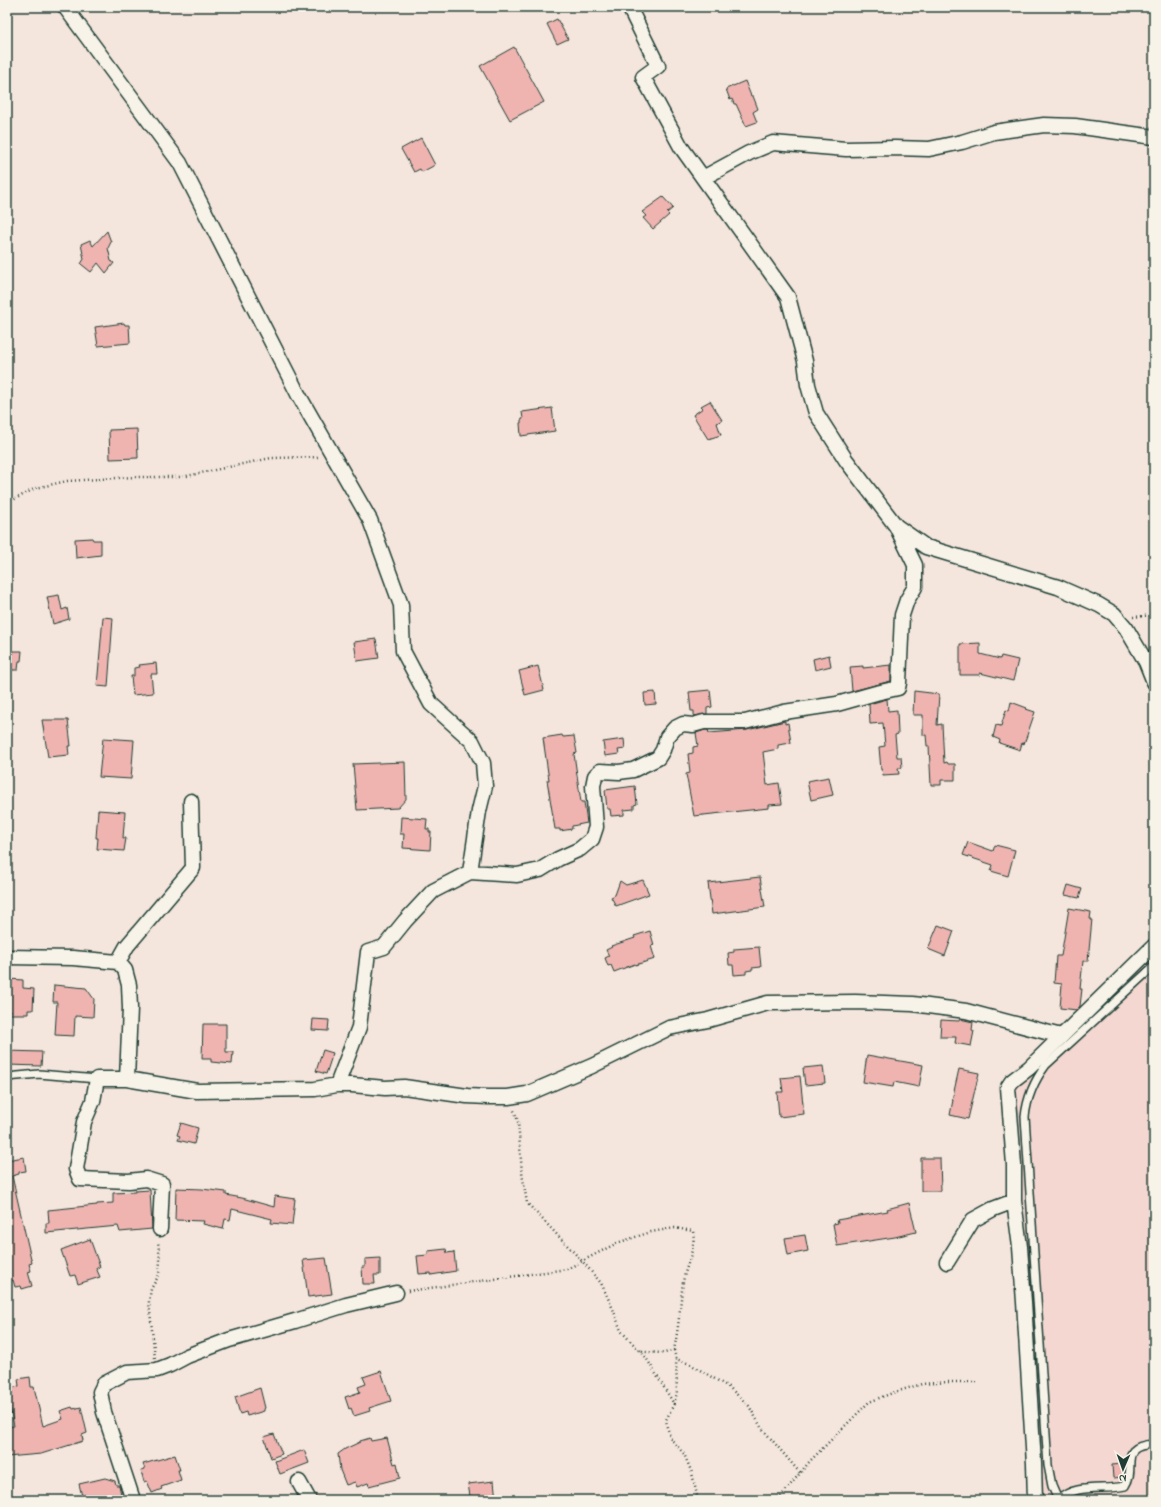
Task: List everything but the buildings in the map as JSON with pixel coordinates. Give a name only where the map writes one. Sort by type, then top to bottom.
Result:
[{"type":"street","points":[[65,7],[180,163],[298,394],[370,520],[401,606],[403,651],[430,704],[472,741],[483,763],[486,786],[479,811],[470,872]]},
{"type":"street","points":[[337,1085],[359,1027],[368,952],[384,947],[405,920],[433,891],[470,872],[517,875],[540,870],[558,859],[580,849],[592,839],[596,827],[592,786],[595,776],[600,771],[620,772],[633,770],[658,758],[663,750],[667,737],[675,728],[684,724],[693,725],[704,722],[745,722],[784,712],[837,704],[898,688],[902,616],[907,600],[915,587],[915,565],[896,526],[846,460],[816,412],[808,385],[805,361],[788,297],[681,147],[643,77],[658,66],[629,7]]},
{"type":"street","points":[[703,178],[772,143],[846,149],[929,149],[962,142],[994,132],[1044,125],[1075,126],[1154,137]]},
{"type":"street","points":[[896,526],[926,547],[1058,587],[1099,604],[1114,614],[1126,628],[1146,662],[1154,682]]},
{"type":"street","points":[[118,962],[127,946],[193,868],[191,801]]},
{"type":"street","points":[[1035,1500],[1024,1302],[1020,1247],[1014,1201],[1014,1165],[1008,1087],[1012,1081],[1029,1068],[1060,1036],[1154,946]]},
{"type":"street","points":[[7,957],[73,958],[118,962],[126,970],[129,985],[130,1008],[128,1079]]},
{"type":"street","points":[[160,1229],[162,1184],[146,1179],[129,1181],[80,1179],[76,1168],[84,1122],[93,1101],[97,1079],[128,1079],[197,1091],[315,1089],[337,1085],[352,1085],[385,1088],[404,1087],[467,1096],[508,1097],[527,1094],[592,1066],[669,1028],[708,1020],[768,1003],[855,1002],[913,1004],[966,1011],[1060,1036]]},
{"type":"street","points":[[947,1262],[973,1220],[993,1209],[1014,1201]]},
{"type":"street","points":[[133,1500],[104,1412],[100,1392],[104,1384],[127,1372],[157,1370],[187,1356],[230,1340],[346,1305],[396,1293]]},
{"type":"street","points":[[299,1482],[309,1500]]},
{"type":"lane","points":[[1154,966],[1046,1065],[1038,1076],[1031,1090],[1026,1104],[1025,1117],[1048,1465],[1052,1486],[1059,1500],[1070,1492],[1125,1486],[1128,1481],[1130,1456],[1133,1450],[1143,1445],[1154,1444]]},
{"type":"lane","points":[[7,1077],[39,1074],[97,1079]]},
{"type":"path","points":[[7,502],[36,488],[67,481],[134,477],[182,477],[271,458],[315,456],[334,457]]},
{"type":"path","points":[[508,1097],[518,1121],[522,1173],[527,1203],[601,1283],[621,1331],[646,1356],[674,1404]]},
{"type":"path","points":[[396,1293],[568,1269],[617,1243],[651,1232],[675,1228],[693,1231],[695,1241],[683,1281],[679,1328],[674,1350],[676,1359],[677,1393],[674,1404],[666,1420],[671,1439],[684,1454],[692,1472],[698,1500]]},
{"type":"path","points":[[157,1370],[149,1302],[151,1289],[159,1274],[160,1260],[158,1244],[160,1229]]},
{"type":"path","points":[[638,1349],[645,1352],[665,1353],[674,1350]]},
{"type":"path","points":[[676,1359],[690,1364],[730,1388],[750,1406],[762,1427],[800,1473]]},
{"type":"path","points":[[778,1500],[810,1461],[869,1402],[922,1384],[977,1382]]},
{"type":"shaded area","points":[[1154,956],[1154,1500],[1042,1500],[1015,1088],[1092,1012]]}]
